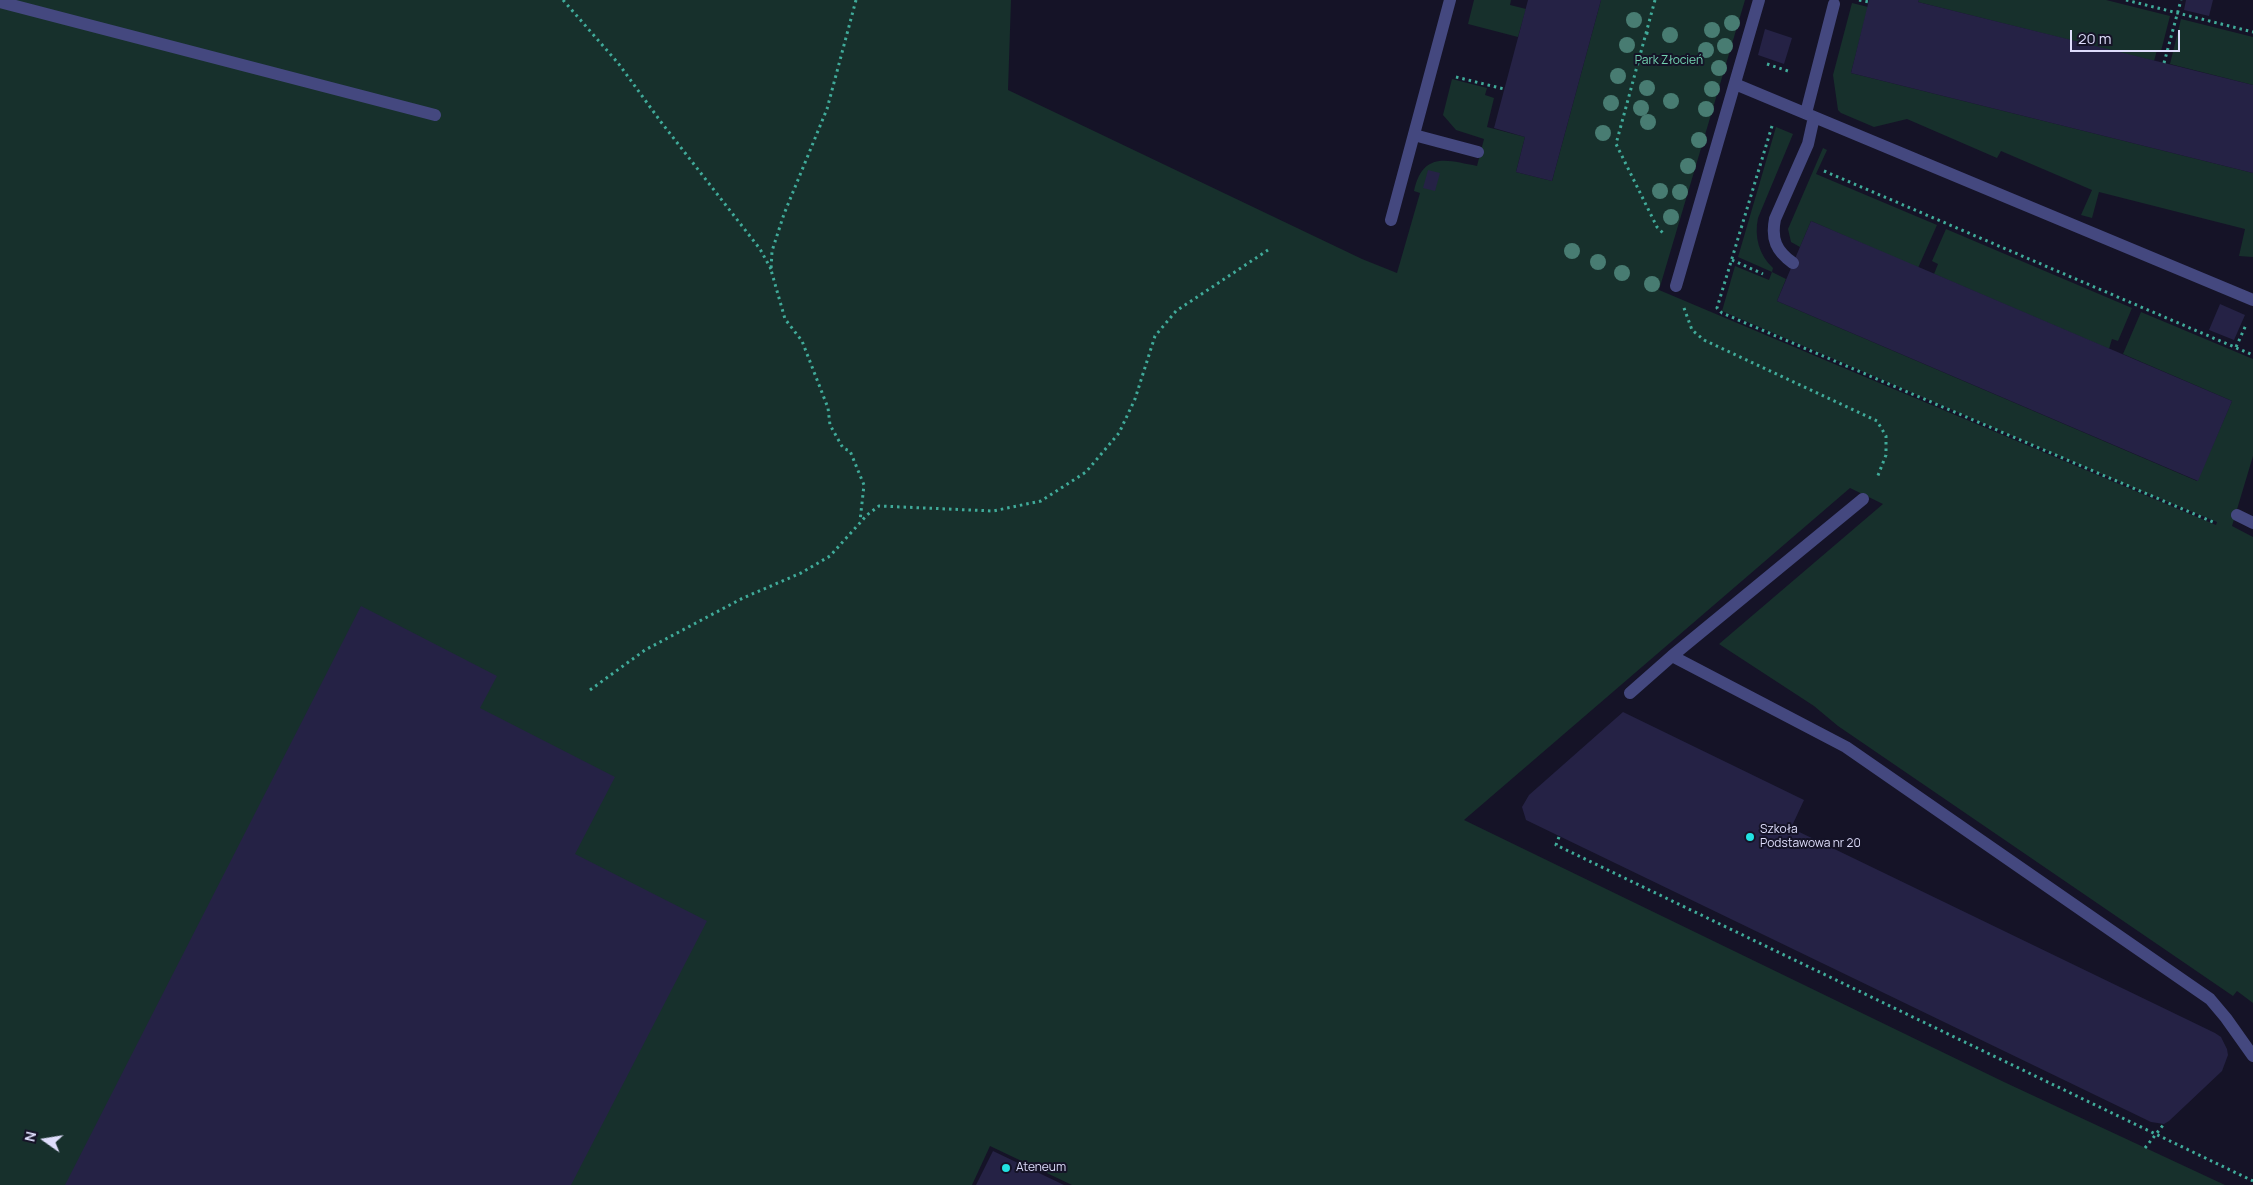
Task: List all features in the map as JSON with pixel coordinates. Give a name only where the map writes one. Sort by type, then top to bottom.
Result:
[{"type":"lane","points":[[1391,220],[1450,0]]},
{"type":"lane","points":[[1676,286],[1759,0]]},
{"type":"lane","points":[[0,2],[435,115]]},
{"type":"lane","points":[[1793,263],[1782,256],[1775,244],[1772,232],[1775,219],[1808,144],[1810,115],[1834,4]]},
{"type":"lane","points":[[1735,84],[2253,300]]},
{"type":"lane","points":[[1414,135],[1478,152]]},
{"type":"lane","points":[[1630,693],[1672,656],[1864,499]]},
{"type":"lane","points":[[2237,515],[2253,523]]},
{"type":"lane","points":[[1672,656],[1846,747],[2210,998],[2253,1056]]},
{"type":"path","points":[[563,0],[618,63],[661,122],[760,249],[771,270],[785,319],[802,341],[828,408],[830,425],[843,448],[850,451],[864,485],[860,522]]},
{"type":"path","points":[[771,270],[772,251],[784,214],[827,109],[856,0]]},
{"type":"path","points":[[1655,0],[1616,144],[1657,227],[1661,233],[1668,237]]},
{"type":"path","points":[[1858,0],[1869,2]]},
{"type":"path","points":[[2126,0],[2253,32]]},
{"type":"path","points":[[2164,63],[2180,0]]},
{"type":"path","points":[[1646,33],[1651,34]]},
{"type":"path","points":[[1451,75],[1504,89]]},
{"type":"path","points":[[1773,120],[1717,308],[1722,313],[2215,523]]},
{"type":"path","points":[[1827,163],[1823,172],[2253,354]]},
{"type":"path","points":[[590,690],[645,650],[743,598],[801,573],[830,556],[860,522],[879,506],[993,511],[1041,501],[1086,472],[1119,433],[1135,399],[1155,336],[1176,312],[1268,250]]},
{"type":"path","points":[[1732,260],[1769,276]]},
{"type":"path","points":[[1676,286],[1692,330],[1704,340],[1877,421],[1886,436],[1886,454],[1881,471],[1864,499]]},
{"type":"path","points":[[1559,837],[1556,845],[2253,1181]]},
{"type":"path","points":[[2146,1148],[2164,1124]]},
{"type":"green space","name":"Park Złocień","points":[[0,0],[1011,0],[1008,90],[1362,259],[1397,273],[1420,193],[1414,191],[1418,178],[1424,169],[1438,161],[1477,166],[1484,139],[1456,130],[1443,115],[1452,79],[1487,88],[1485,95],[1494,98],[1487,127],[1525,137],[1516,172],[1552,181],[1601,0],[1745,0],[1659,290],[2216,525],[2217,522],[1722,311],[1735,266],[1769,280],[1772,272],[1786,279],[1777,301],[2197,481],[2232,401],[2123,354],[2141,312],[2253,359],[2253,456],[2232,526],[2253,537],[2253,1003],[2237,991],[2233,996],[1838,726],[1814,706],[1719,644],[1883,504],[1850,488],[1464,820],[2004,1082],[2225,1185],[1072,1185],[990,1146],[972,1185],[0,1185]]},
{"type":"green space","points":[[1474,0],[1511,0],[1510,5],[1526,9],[1518,37],[1468,24]]},
{"type":"green space","points":[[1919,0],[2106,0],[2170,16],[2161,51],[2157,50],[2154,61],[1918,2]]},
{"type":"green space","points":[[1852,3],[1868,7],[1851,73],[2253,173],[2253,257],[2239,256],[2245,229],[2099,192],[2092,218],[2081,215],[2092,190],[2001,151],[1997,158],[1907,119],[1874,127],[1841,113],[1838,110],[1833,75]]},
{"type":"green space","points":[[2181,19],[2253,37],[2253,85],[2170,64]]},
{"type":"green space","points":[[1776,127],[1793,134],[1758,218],[1757,239],[1764,257],[1773,268],[1772,272],[1738,257]]},
{"type":"green space","points":[[1823,148],[1827,150],[1816,174],[1937,225],[1918,268],[1811,221],[1800,247],[1791,242],[1788,229]]},
{"type":"green space","points":[[1946,229],[2132,308],[2118,341],[2112,339],[2109,349],[1934,274],[1938,264],[1932,261]]},
{"type":"building","points":[[1528,0],[1601,0],[1552,181],[1516,172],[1525,137],[1494,128]]},
{"type":"building","points":[[1869,0],[1919,0],[1918,2],[2253,85],[2253,173],[1851,73]]},
{"type":"building","points":[[2186,0],[2213,0],[2209,16],[2184,10]]},
{"type":"building","points":[[1765,29],[1792,38],[1784,64],[1758,55]]},
{"type":"building","points":[[1428,170],[1440,173],[1435,191],[1423,188]]},
{"type":"building","points":[[1811,221],[2232,401],[2198,481],[1777,301]]},
{"type":"building","points":[[2220,304],[2245,315],[2234,340],[2209,330]]},
{"type":"building","points":[[361,606],[497,676],[480,708],[615,777],[575,854],[707,921],[571,1185],[65,1185]]},
{"type":"building","points":[[1623,712],[1804,800],[1791,828],[2215,1033],[2221,1037],[2227,1049],[2228,1055],[2222,1071],[2169,1121],[2164,1124],[2151,1122],[1526,820],[1522,807],[1529,795]]},
{"type":"building","name":"Ateneum","points":[[993,1151],[1064,1185],[976,1185]]},
{"type":"place","name":"Szkoła Podstawowa nr 20","points":[[1750,837]]},
{"type":"place","name":"Ateneum","points":[[1006,1168]]}]
